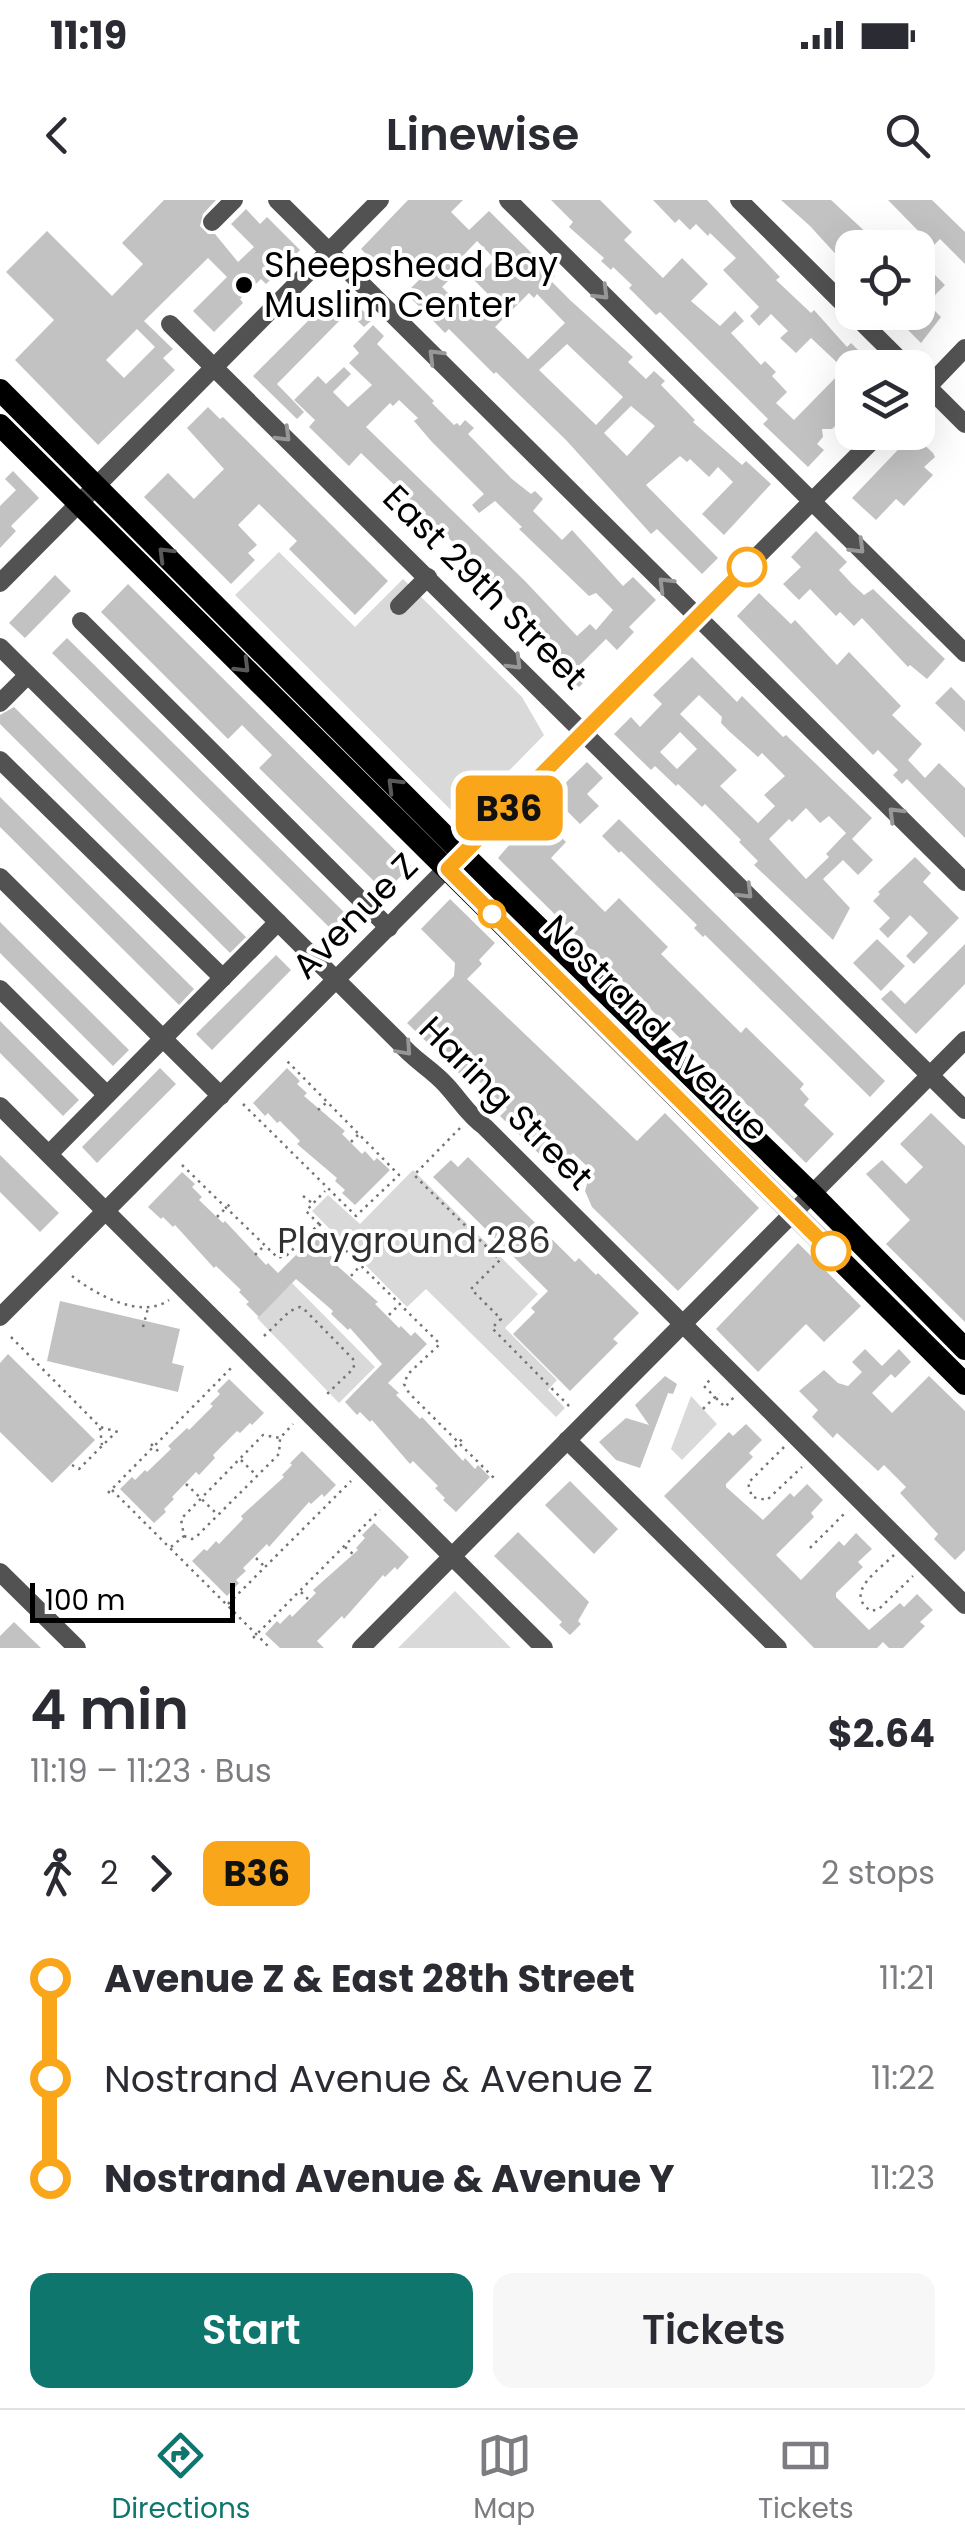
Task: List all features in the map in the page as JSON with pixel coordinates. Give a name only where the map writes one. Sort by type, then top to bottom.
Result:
[{"type":"main road","name":"Nostrand Avenue","points":[[0,390],[793,1213],[965,1384]]},
{"type":"main road","name":"Nostrand Avenue","points":[[0,425],[78,504],[812,1194],[965,1349]]},
{"type":"street","points":[[212,222],[234,200]]},
{"type":"street","points":[[278,200],[965,882]]},
{"type":"street","points":[[0,583],[380,200]]},
{"type":"street","points":[[508,200],[965,653]]},
{"type":"street","points":[[739,200],[890,350]]},
{"type":"street","name":"East 29th Street","points":[[170,324],[965,1110]]},
{"type":"street","points":[[935,375],[965,348]]},
{"type":"street","points":[[935,399],[965,424]]},
{"type":"street","name":"Avenue Z","points":[[0,1317],[864,450]]},
{"type":"street","points":[[399,606],[428,577]]},
{"type":"street","points":[[81,621],[389,928]]},
{"type":"street","name":"Haring Street","points":[[0,647],[398,1041],[412,1060],[444,1082],[470,1117],[485,1127],[965,1605]]},
{"type":"street","points":[[0,703],[28,675]]},
{"type":"street","points":[[0,760],[223,978]]},
{"type":"street","points":[[0,877],[221,1096]]},
{"type":"street","points":[[48,1154],[278,922]]},
{"type":"street","points":[[0,990],[107,1095]]},
{"type":"street","points":[[362,1648],[965,1040]]},
{"type":"street","points":[[0,1106],[544,1648]]},
{"type":"street","points":[[567,1440],[778,1648]]},
{"type":"street","points":[[0,1572],[77,1648]]},
{"type":"path","points":[[243,1104],[356,1216],[399,1175],[286,1060]]},
{"type":"path","points":[[318,1110],[327,1102]]},
{"type":"path","points":[[461,1126],[414,1175],[500,1260],[471,1289],[501,1318],[492,1328],[570,1407]]},
{"type":"path","points":[[351,1142],[359,1134]]},
{"type":"path","points":[[392,1168],[397,1164]]},
{"type":"path","points":[[182,1165],[274,1255],[283,1257],[319,1224]]},
{"type":"path","points":[[327,1189],[306,1211],[440,1344],[408,1374],[404,1384],[418,1406],[461,1441],[497,1481]]},
{"type":"path","points":[[304,1196],[313,1204]]},
{"type":"path","points":[[217,1217],[228,1206]]},
{"type":"path","points":[[255,1255],[264,1246]]},
{"type":"path","points":[[351,1276],[361,1265]]},
{"type":"path","points":[[72,1276],[95,1294],[109,1298],[160,1307],[168,1300]]},
{"type":"path","points":[[109,1298],[111,1289]]},
{"type":"path","points":[[389,1314],[400,1304]]},
{"type":"path","points":[[143,1326],[148,1306]]},
{"type":"path","points":[[264,1336],[290,1311],[306,1311],[353,1359],[354,1368],[347,1377],[324,1396]]},
{"type":"path","points":[[11,1337],[100,1426],[120,1432],[79,1469],[72,1465]]},
{"type":"path","points":[[234,1365],[110,1491],[270,1648]]},
{"type":"path","points":[[724,1366],[704,1386],[725,1406],[745,1387]]},
{"type":"path","points":[[703,1409],[715,1397]]},
{"type":"path","points":[[280,1438],[294,1424]]},
{"type":"path","points":[[100,1426],[102,1447]]},
{"type":"path","points":[[184,1536],[181,1519],[201,1498],[264,1435],[280,1438]]},
{"type":"path","points":[[184,1536],[198,1535],[280,1454],[280,1438]]},
{"type":"path","points":[[455,1447],[461,1441]]},
{"type":"path","points":[[153,1446],[162,1454]]},
{"type":"path","points":[[784,1447],[751,1479],[748,1487],[752,1497],[766,1500],[803,1466]]},
{"type":"path","points":[[86,1451],[92,1457]]},
{"type":"path","points":[[240,1459],[258,1476]]},
{"type":"path","points":[[228,1605],[351,1481]]},
{"type":"path","points":[[186,1484],[218,1515]]},
{"type":"path","points":[[255,1636],[380,1510]]},
{"type":"path","points":[[810,1548],[848,1510]]},
{"type":"path","points":[[170,1548],[184,1536]]},
{"type":"path","points":[[344,1546],[352,1554]]},
{"type":"path","points":[[894,1555],[861,1588],[863,1606],[870,1611],[880,1609],[914,1575]]},
{"type":"path","points":[[256,1558],[266,1567]]},
{"type":"path","points":[[300,1591],[308,1599]]},
{"type":"green space","points":[[279,552],[355,627],[403,579],[522,697],[544,735],[461,820],[235,595]]},
{"type":"green space","name":"Playground 286","points":[[413,1170],[538,1294],[505,1328],[557,1380],[548,1390],[565,1408],[556,1417],[426,1289],[407,1307],[312,1211],[328,1195],[360,1224]]},
{"type":"green space","points":[[292,1283],[375,1367],[339,1403],[257,1318]]},
{"type":"green space","points":[[691,1396],[717,1424],[682,1460],[671,1449]]},
{"type":"green space","points":[[455,1591],[511,1648],[398,1648]]},
{"type":"building","points":[[164,200],[216,200],[203,214],[200,226],[208,234],[215,234],[238,262],[254,247],[231,224],[246,209],[260,224],[267,217],[300,250],[266,284],[261,279],[240,299],[243,303],[214,332],[193,311],[227,277],[208,258],[144,321],[173,349],[163,358],[175,370],[98,445],[15,360],[54,320],[6,272],[47,231],[112,296],[143,264],[122,243]],"holes":[[[137,329],[155,347],[124,378],[106,360]]]},
{"type":"building","points":[[408,200],[463,200],[451,212],[469,230],[489,211],[555,276],[551,281],[633,357],[628,362],[646,379],[654,371],[693,422],[742,465],[746,461],[771,484],[724,535],[702,514],[733,482],[718,467],[709,477],[690,459],[687,462],[680,456],[646,485],[718,558],[702,574],[657,529],[651,534],[566,440],[449,329],[445,333],[406,293],[425,274],[408,256],[388,276],[361,249]],"holes":[[[477,241],[495,259],[474,280],[488,294],[469,314],[442,287],[465,264],[460,259]],[[529,293],[534,298],[537,294],[565,323],[528,359],[495,327]],[[567,344],[623,397],[596,425],[539,370]],[[631,406],[655,426],[627,456],[604,433]]]},
{"type":"building","points":[[551,200],[600,200],[632,232],[624,240],[663,278],[682,258],[708,284],[691,301],[720,326],[735,311],[744,321],[731,333],[761,365],[765,361],[776,372],[772,376],[787,392],[776,403],[794,420],[835,378],[835,426],[822,429],[823,437],[817,444],[824,450],[808,467],[763,424],[768,419],[749,400],[660,312],[656,315],[613,267],[611,270],[601,261],[604,258],[569,227],[573,222]]},
{"type":"building","points":[[653,200],[707,200],[780,277],[776,280],[811,313],[814,310],[847,347],[851,343],[858,350],[835,350],[835,361],[811,338],[796,353],[780,338],[788,331],[771,314],[759,326],[750,316],[759,307],[723,270],[736,258],[696,224],[690,230],[679,219],[675,223]]},
{"type":"building","points":[[781,200],[831,200],[864,230],[835,230],[835,253]]},
{"type":"building","points":[[888,200],[932,200],[965,232],[965,264],[940,239],[935,244],[935,230],[917,230]]},
{"type":"building","points":[[935,275],[945,285],[935,295]]},
{"type":"building","points":[[341,288],[372,320],[364,327],[348,312],[277,384],[304,412],[297,419],[253,376]]},
{"type":"building","points":[[373,325],[384,336],[377,344],[432,403],[454,425],[460,426],[465,420],[474,428],[468,434],[512,479],[543,499],[533,511],[562,540],[572,530],[623,586],[633,577],[656,600],[629,627],[634,632],[617,650],[606,639],[577,668],[588,678],[579,687],[550,662],[545,653],[554,645],[434,523],[361,453],[349,466],[309,427],[315,420],[294,400],[318,376],[326,384],[344,367],[351,374],[333,392],[348,407],[372,385],[349,363],[359,353],[353,346]],"holes":[[[399,400],[418,418],[414,421],[432,442],[484,494],[472,505],[479,513],[495,501],[589,596],[596,593],[613,610],[596,630],[590,624],[577,636],[366,427],[390,403],[393,406]]]},
{"type":"building","points":[[908,330],[931,330],[921,343]]},
{"type":"building","points":[[208,407],[220,419],[223,417],[388,581],[355,615],[289,549],[297,541],[259,504],[238,525],[257,545],[248,553],[255,560],[231,584],[144,497],[168,473],[194,499],[224,469],[187,428]]},
{"type":"building","points":[[898,450],[933,453],[935,457],[924,467],[933,475],[904,506],[896,499],[876,520],[852,498]]},
{"type":"building","points":[[13,471],[39,498],[11,526],[16,531],[0,548],[0,506],[16,490],[5,479]]},
{"type":"building","points":[[816,531],[847,562],[839,570],[852,584],[864,595],[873,589],[945,659],[927,679],[908,667],[862,618],[854,626],[840,612],[836,616],[810,589],[799,600],[783,584],[801,567],[791,557]]},
{"type":"building","points":[[55,575],[71,591],[25,638],[9,623]]},
{"type":"building","points":[[128,584],[411,866],[385,892],[259,768],[272,755],[242,725],[228,739],[101,612]]},
{"type":"building","points":[[759,593],[791,624],[795,620],[837,665],[849,652],[901,706],[892,715],[922,744],[908,760],[925,778],[939,763],[965,788],[965,838],[907,779],[902,784],[893,775],[898,770],[878,750],[873,755],[737,616]]},
{"type":"building","points":[[67,638],[351,919],[336,934],[52,653]]},
{"type":"building","points":[[692,657],[737,702],[742,696],[783,737],[786,735],[872,818],[852,839],[873,860],[858,875],[843,860],[823,879],[850,908],[833,940],[754,865],[758,861],[705,804],[702,807],[655,766],[651,770],[614,734],[631,717],[640,727],[662,704],[653,695]],"holes":[[[699,695],[722,717],[721,723],[730,732],[758,757],[762,753],[785,776],[764,795],[775,806],[758,823],[720,786],[737,770],[680,714]],[[680,732],[697,749],[677,769],[660,752]],[[806,808],[820,823],[829,816],[846,833],[826,854],[829,857],[806,879],[769,839]]]},
{"type":"building","points":[[951,687],[965,701],[965,732],[935,703]]},
{"type":"building","points":[[14,707],[246,937],[230,953],[0,724],[0,715]]},
{"type":"building","points":[[587,762],[603,778],[587,794],[599,806],[580,824],[552,796]]},
{"type":"building","points":[[0,797],[194,989],[179,1005],[0,827]]},
{"type":"building","points":[[540,816],[566,842],[551,858],[605,912],[619,898],[668,947],[661,954],[741,1033],[746,1027],[804,1084],[800,1089],[809,1099],[804,1105],[834,1134],[806,1163],[498,858],[527,824],[529,827]]},
{"type":"building","points":[[619,819],[885,1081],[870,1097],[602,836]]},
{"type":"building","points":[[915,857],[931,873],[923,882],[959,918],[914,964],[906,956],[928,933],[910,915],[888,938],[879,929],[890,918],[873,901]]},
{"type":"building","points":[[450,899],[495,943],[467,979],[637,1141],[665,1113],[759,1208],[678,1291],[592,1207],[585,1191],[591,1170],[573,1153],[556,1170],[500,1116],[507,1109],[474,1076],[468,1082],[407,1023],[454,976],[455,963],[421,929]]},
{"type":"building","points":[[0,922],[129,1050],[113,1066],[0,953]]},
{"type":"building","points":[[877,939],[905,966],[881,991],[853,963]]},
{"type":"building","points":[[965,944],[965,984],[916,1034],[881,999],[891,990],[905,1004]]},
{"type":"building","points":[[276,955],[291,970],[212,1050],[196,1034]]},
{"type":"building","points":[[0,1021],[79,1100],[63,1116],[0,1053]]},
{"type":"building","points":[[160,1068],[176,1084],[97,1163],[82,1147]]},
{"type":"building","points":[[287,1068],[300,1081],[297,1084],[307,1093],[304,1096],[345,1131],[342,1134],[362,1154],[365,1151],[390,1170],[355,1205],[342,1193],[345,1190],[335,1181],[337,1178],[297,1144],[300,1141],[280,1121],[277,1123],[268,1113],[265,1116],[253,1103]]},
{"type":"building","points":[[931,1113],[965,1146],[965,1322],[886,1244],[910,1220],[866,1174],[882,1160],[906,1184],[923,1167],[900,1144]]},
{"type":"building","points":[[0,1155],[59,1213],[40,1232],[0,1192]]},
{"type":"building","points":[[468,1157],[575,1262],[579,1258],[598,1273],[639,1313],[613,1339],[618,1343],[570,1391],[513,1334],[535,1312],[531,1308],[548,1291],[433,1177],[451,1160],[458,1167]]},
{"type":"building","points":[[182,1172],[195,1184],[192,1187],[202,1197],[199,1200],[225,1221],[266,1265],[278,1273],[316,1235],[328,1247],[325,1250],[333,1262],[378,1302],[375,1304],[399,1328],[411,1336],[415,1332],[427,1344],[388,1383],[463,1461],[465,1458],[475,1469],[478,1465],[490,1477],[456,1512],[443,1500],[435,1488],[438,1486],[413,1461],[410,1464],[372,1420],[360,1412],[357,1415],[345,1402],[382,1364],[350,1328],[331,1314],[333,1311],[296,1279],[259,1317],[246,1304],[249,1302],[241,1290],[214,1268],[175,1225],[148,1207]]},
{"type":"building","points":[[798,1243],[861,1306],[824,1342],[806,1324],[758,1372],[716,1329]]},
{"type":"building","points":[[60,1301],[180,1329],[172,1363],[184,1366],[178,1392],[47,1361]]},
{"type":"building","points":[[865,1349],[882,1366],[899,1349],[911,1362],[895,1378],[891,1374],[872,1393],[892,1413],[929,1376],[965,1411],[965,1550],[955,1560],[934,1539],[938,1534],[900,1493],[906,1487],[884,1465],[878,1471],[837,1433],[833,1438],[812,1417],[818,1410],[799,1391],[824,1370],[838,1383],[848,1386],[862,1372],[852,1362]]},
{"type":"building","points":[[8,1354],[95,1440],[52,1483],[0,1432],[0,1363]]},
{"type":"building","points":[[665,1376],[677,1384],[673,1394],[668,1393],[640,1468],[616,1460],[599,1442],[626,1418],[649,1425],[635,1405]]},
{"type":"building","points":[[229,1379],[264,1413],[240,1433],[237,1431],[199,1475],[196,1472],[154,1523],[120,1489],[132,1477],[135,1480],[147,1472],[171,1449],[168,1446],[213,1406],[210,1404],[220,1394],[217,1391]]},
{"type":"building","points":[[746,1424],[762,1440],[749,1453],[753,1457],[726,1487],[763,1520],[790,1493],[794,1497],[807,1484],[823,1500],[811,1513],[814,1517],[776,1555],[801,1580],[839,1541],[844,1546],[856,1533],[872,1549],[858,1562],[863,1567],[836,1597],[869,1630],[917,1594],[933,1610],[920,1622],[925,1626],[903,1648],[889,1648],[883,1642],[877,1648],[814,1648],[664,1496],[729,1432],[733,1436]]},
{"type":"building","points":[[302,1451],[336,1485],[324,1497],[322,1494],[309,1502],[269,1547],[267,1544],[243,1568],[246,1571],[227,1596],[192,1561],[216,1541],[219,1544],[243,1519],[241,1516],[284,1477],[290,1463]]},
{"type":"building","points":[[570,1481],[618,1529],[594,1554],[545,1505]]},
{"type":"building","points":[[374,1523],[409,1557],[397,1570],[395,1567],[383,1575],[344,1619],[342,1616],[317,1641],[324,1648],[280,1648],[265,1634],[277,1621],[280,1624],[290,1614],[292,1617],[316,1593],[313,1590],[358,1550],[365,1538],[362,1535]]},
{"type":"building","points":[[518,1532],[589,1602],[578,1621],[581,1624],[570,1635],[559,1625],[562,1622],[494,1556]]},
{"type":"building","points":[[14,1622],[41,1648],[0,1648],[0,1636]]},
{"type":"bus line","name":"B36","points":[[747,567],[448,869],[831,1251]]},
{"type":"place","name":"Sheepshead Bay Muslim Center","points":[[244,285]]}]
